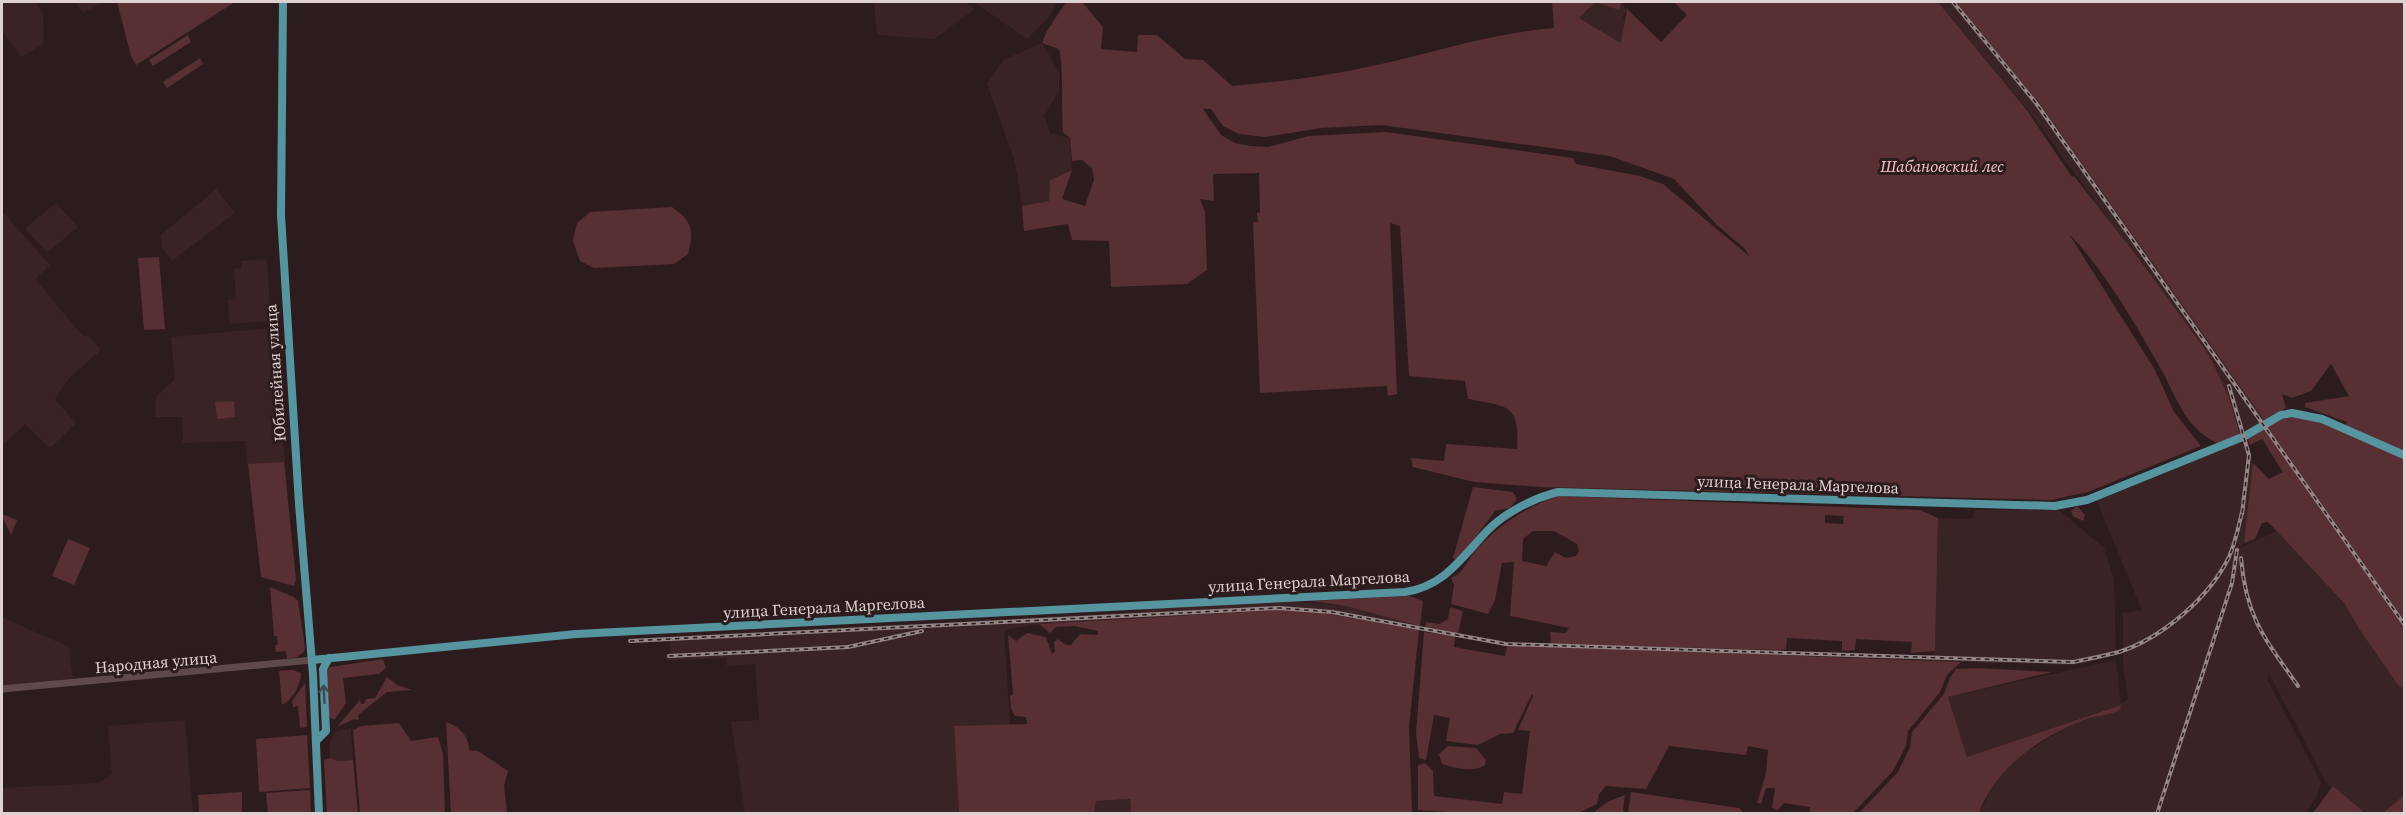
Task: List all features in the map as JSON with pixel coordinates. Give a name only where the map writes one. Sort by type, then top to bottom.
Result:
[{"type":"main road","name":"Юбилейная улица","points":[[283,2],[281,215],[298,504],[312,660],[320,813]]},
{"type":"main road","name":"улица Генерала Маргелова","points":[[312,660],[586,633],[1405,592],[1419,590],[1444,578],[1489,529],[1535,499],[1558,492],[2055,506],[2087,500],[2245,436],[2281,415],[2292,413],[2322,418],[2404,455]]},
{"type":"main road","points":[[316,741],[326,731],[323,669],[330,658]]},
{"type":"street","name":"Народная улица","points":[[2,689],[312,660]]},
{"type":"shaded area","points":[[2,2],[36,2],[43,14],[44,43],[21,57],[2,31]]},
{"type":"shaded area","points":[[76,2],[103,2],[83,13]]},
{"type":"shaded area","points":[[874,2],[965,2],[975,9],[934,39],[877,35]]},
{"type":"shaded area","points":[[974,2],[1058,2],[1048,18],[1027,39]]},
{"type":"shaded area","points":[[1595,2],[1619,10],[1622,4],[1627,9],[1623,17],[1626,26],[1621,43],[1579,18]]},
{"type":"shaded area","points":[[1938,2],[1955,2],[2040,104],[2172,287],[2404,620],[2404,628],[2261,423],[2240,435],[2229,397],[2209,355],[2027,109]]},
{"type":"shaded area","points":[[1042,43],[1059,72],[1059,91],[1044,116],[1050,133],[1069,138],[1072,170],[1050,180],[1049,201],[1022,206],[1015,162],[987,84],[1003,60]]},
{"type":"shaded area","points":[[216,189],[235,213],[172,261],[162,248],[161,235]]},
{"type":"shaded area","points":[[56,203],[78,227],[47,253],[25,228]]},
{"type":"shaded area","points":[[2,211],[50,265],[35,279],[83,336],[89,336],[101,350],[70,377],[55,399],[76,423],[50,448],[25,424],[2,446]]},
{"type":"shaded area","points":[[267,259],[271,321],[230,324],[228,300],[236,299],[234,269],[241,268],[241,261]]},
{"type":"shaded area","points":[[274,328],[287,487],[251,490],[245,441],[183,443],[182,417],[155,417],[156,397],[175,379],[171,337]]},
{"type":"shaded area","points":[[2248,439],[2253,463],[2253,484],[2244,543],[2240,548],[2276,531],[2345,604],[2359,629],[2398,685],[2404,688],[2404,795],[2383,813],[2365,813],[2326,783],[2270,675],[2267,679],[2321,782],[2317,796],[2306,813],[1979,813],[1996,781],[2015,759],[2069,726],[2120,705],[1967,757],[1948,697],[2116,660],[2121,704],[2128,699],[2123,666],[2123,613],[2142,610],[2096,499]]},
{"type":"shaded area","points":[[1975,510],[2059,510],[2104,548],[2114,579],[2116,655],[2074,665],[1931,661],[1935,651],[1938,518],[1972,519]]},
{"type":"shaded area","points":[[1279,600],[1346,606],[1420,626],[1419,630],[1312,611],[1279,610],[1039,624],[1004,630],[1010,725],[954,727],[959,814],[745,813],[731,722],[759,720],[755,664],[727,666],[726,658],[666,661],[666,654],[671,653],[670,641],[628,642],[628,639],[1102,614],[1146,611],[1147,607]]},
{"type":"shaded area","points":[[2,617],[69,647],[73,680],[2,687]]},
{"type":"shaded area","points":[[185,720],[193,813],[2,813],[2,788],[99,783],[112,774],[108,726]]},
{"type":"shaded area","points":[[351,728],[353,760],[338,761],[330,758],[330,743],[334,732]]},
{"type":"shaded area","points":[[1130,799],[1131,813],[1094,814],[1096,801]]},
{"type":"green space","points":[[117,2],[235,2],[136,65],[131,56]]},
{"type":"green space","name":"Шабановский лес","points":[[1066,2],[1082,2],[1103,27],[1101,49],[1137,52],[1138,35],[1157,35],[1185,59],[1203,60],[1232,86],[1333,74],[1507,34],[1554,28],[1552,2],[1595,2],[1579,18],[1621,43],[1627,9],[1661,42],[1687,15],[1674,2],[1938,2],[2026,109],[2072,177],[2074,176],[2136,255],[2209,355],[2229,397],[2240,435],[2217,443],[2205,436],[2188,419],[2129,314],[2093,262],[2069,234],[2155,370],[2174,412],[2201,446],[2088,492],[2051,500],[1540,487],[1474,482],[1413,467],[1411,458],[1444,461],[1446,444],[1517,449],[1517,434],[1516,423],[1509,410],[1502,406],[1468,399],[1465,381],[1409,376],[1400,226],[1390,223],[1397,394],[1388,396],[1387,386],[1260,393],[1253,222],[1258,222],[1257,213],[1260,212],[1259,173],[1213,174],[1214,201],[1200,199],[1205,212],[1207,270],[1187,284],[1111,287],[1109,241],[1072,240],[1068,224],[1024,231],[1022,206],[1049,201],[1050,180],[1072,170],[1062,199],[1085,206],[1094,180],[1092,168],[1082,160],[1072,161],[1070,138],[1063,132],[1059,49],[1042,43]],"holes":[[[1203,109],[1211,109],[1223,126],[1239,134],[1265,137],[1321,128],[1381,125],[1610,156],[1674,179],[1717,225],[1745,249],[1749,256],[1663,184],[1640,176],[1576,164],[1573,158],[1386,132],[1309,136],[1268,147],[1250,146],[1235,143],[1221,135]]]},
{"type":"green space","points":[[1595,2],[1622,2],[1619,10]]},
{"type":"green space","points":[[1955,2],[2404,2],[2404,620],[2267,426],[2277,421],[2296,417],[2314,420],[2343,431],[2347,422],[2305,407],[2305,403],[2349,396],[2331,364],[2311,391],[2292,398],[2282,394],[2286,408],[2264,420],[2040,104]]},
{"type":"green space","points":[[188,35],[191,42],[153,66],[149,60]]},
{"type":"green space","points":[[200,58],[203,64],[167,88],[163,82]]},
{"type":"green space","points":[[672,207],[688,222],[691,233],[688,254],[674,264],[594,268],[580,261],[573,241],[577,223],[590,212]]},
{"type":"green space","points":[[159,257],[165,329],[144,330],[138,258]]},
{"type":"green space","points":[[234,401],[235,417],[217,419],[215,402]]},
{"type":"green space","points":[[2264,428],[2404,628],[2404,688],[2398,685],[2359,629],[2345,604],[2268,522],[2262,523],[2255,539],[2244,543],[2253,463],[2269,479],[2283,472],[2262,439],[2250,445],[2248,439]]},
{"type":"green space","points":[[284,462],[296,580],[294,586],[261,577],[248,464]]},
{"type":"green space","points":[[1473,487],[1513,492],[1517,499],[1510,508],[1495,511],[1458,561],[1453,558]]},
{"type":"green space","points":[[1559,496],[1920,510],[1938,518],[1935,651],[1911,653],[1912,642],[1856,639],[1855,650],[1842,651],[1842,641],[1787,638],[1786,649],[1782,650],[1551,644],[1550,632],[1566,633],[1569,628],[1510,616],[1514,562],[1502,563],[1495,600],[1488,614],[1451,604],[1454,585],[1451,578],[1463,569],[1484,541],[1525,511]],"holes":[[[1825,515],[1844,516],[1843,524],[1825,523]],[[1533,531],[1554,531],[1577,544],[1579,552],[1576,556],[1566,558],[1555,552],[1546,566],[1522,561],[1523,539]]]},
{"type":"green space","points":[[2077,506],[2085,515],[2083,521],[2073,516],[2071,511]]},
{"type":"green space","points":[[2,514],[17,520],[11,535],[2,516]]},
{"type":"green space","points":[[68,539],[90,548],[74,585],[52,576]]},
{"type":"green space","points":[[270,587],[298,601],[305,647],[304,652],[297,657],[287,659],[286,651],[276,652],[275,646],[278,644],[277,636],[274,636]]},
{"type":"green space","points":[[1409,596],[1423,601],[1420,626],[1346,606],[1310,601]]},
{"type":"green space","points":[[1450,607],[1463,611],[1458,634],[1425,628],[1426,622],[1440,624],[1448,619]]},
{"type":"green space","points":[[1279,610],[1312,611],[1419,630],[1409,727],[1412,813],[1131,813],[1130,799],[1096,801],[1094,813],[959,813],[954,726],[1027,724],[1026,717],[1015,716],[1011,708],[1010,696],[1013,694],[1008,635],[1016,641],[1027,633],[1046,637],[1052,654],[1055,651],[1054,642],[1058,639],[1066,645],[1071,645],[1080,634],[1098,635],[1098,631],[1075,626],[1056,627],[1050,633],[1039,624]]},
{"type":"green space","points":[[1424,632],[1455,636],[1454,647],[1505,656],[1507,646],[1514,645],[1961,662],[1947,675],[1940,692],[1908,731],[1906,746],[1893,771],[1853,813],[1809,813],[1810,807],[1784,803],[1778,810],[1772,808],[1775,788],[1766,788],[1761,804],[1757,803],[1766,773],[1768,750],[1748,746],[1746,755],[1669,746],[1646,789],[1606,786],[1599,794],[1597,804],[1580,812],[1474,814],[1418,810],[1418,765],[1425,763],[1433,771],[1434,796],[1502,804],[1504,792],[1522,794],[1530,731],[1518,730],[1533,696],[1532,694],[1513,733],[1500,734],[1478,745],[1446,741],[1450,718],[1434,715],[1426,760],[1419,758],[1416,733]]},
{"type":"green space","points":[[383,659],[386,668],[379,674],[343,678],[346,703],[335,719],[328,716],[326,671],[330,667]]},
{"type":"green space","points":[[1956,669],[2052,672],[1948,697],[1967,757],[2121,705],[2120,709],[2069,726],[2022,755],[1997,781],[1979,813],[1859,813],[1898,772],[1910,747],[1912,732],[1944,694]]},
{"type":"green space","points":[[293,670],[301,673],[300,682],[293,695],[282,705],[279,671]]},
{"type":"green space","points":[[387,677],[397,685],[412,690],[387,692],[358,715],[359,720],[354,719],[337,727],[360,700],[361,704],[364,704],[366,699],[375,698]]},
{"type":"green space","points":[[305,683],[307,727],[300,728],[298,706],[293,707],[292,701]]},
{"type":"green space","points":[[446,722],[462,732],[469,745],[469,750],[478,751],[508,771],[504,786],[507,813],[451,813]]},
{"type":"green space","points":[[399,723],[411,741],[438,737],[443,754],[445,813],[360,813],[353,730],[362,726]]},
{"type":"green space","points":[[307,735],[310,788],[259,792],[256,739]]},
{"type":"green space","points":[[1448,746],[1476,748],[1486,760],[1485,765],[1470,769],[1442,764],[1439,754]]},
{"type":"green space","points":[[330,758],[338,761],[353,760],[358,813],[327,813],[324,760]]},
{"type":"green space","points":[[2333,786],[2365,813],[2313,813]]},
{"type":"green space","points":[[310,790],[311,813],[268,813],[266,793]]},
{"type":"green space","points":[[242,792],[242,813],[199,813],[198,795]]},
{"type":"green space","points":[[1631,792],[1739,808],[1744,813],[1628,813]]},
{"type":"green space","points":[[1625,795],[1623,810],[1628,813],[1593,813],[1607,802]]},
{"type":"green space","points":[[2404,795],[2404,813],[2383,813]]},
{"type":"railway","points":[[1953,2],[2036,103],[2404,624]]},
{"type":"railway","points":[[2229,386],[2249,455],[2242,514]]},
{"type":"railway","points":[[630,641],[1279,608],[1332,612],[1506,644],[2073,662],[2119,652],[2135,646],[2183,615],[2209,587],[2229,557],[2243,508]]},
{"type":"railway","points":[[2157,814],[2232,583],[2237,550]]},
{"type":"railway","points":[[2241,558],[2247,597],[2259,627],[2298,686]]},
{"type":"railway","points":[[669,656],[848,647],[922,631]]}]
